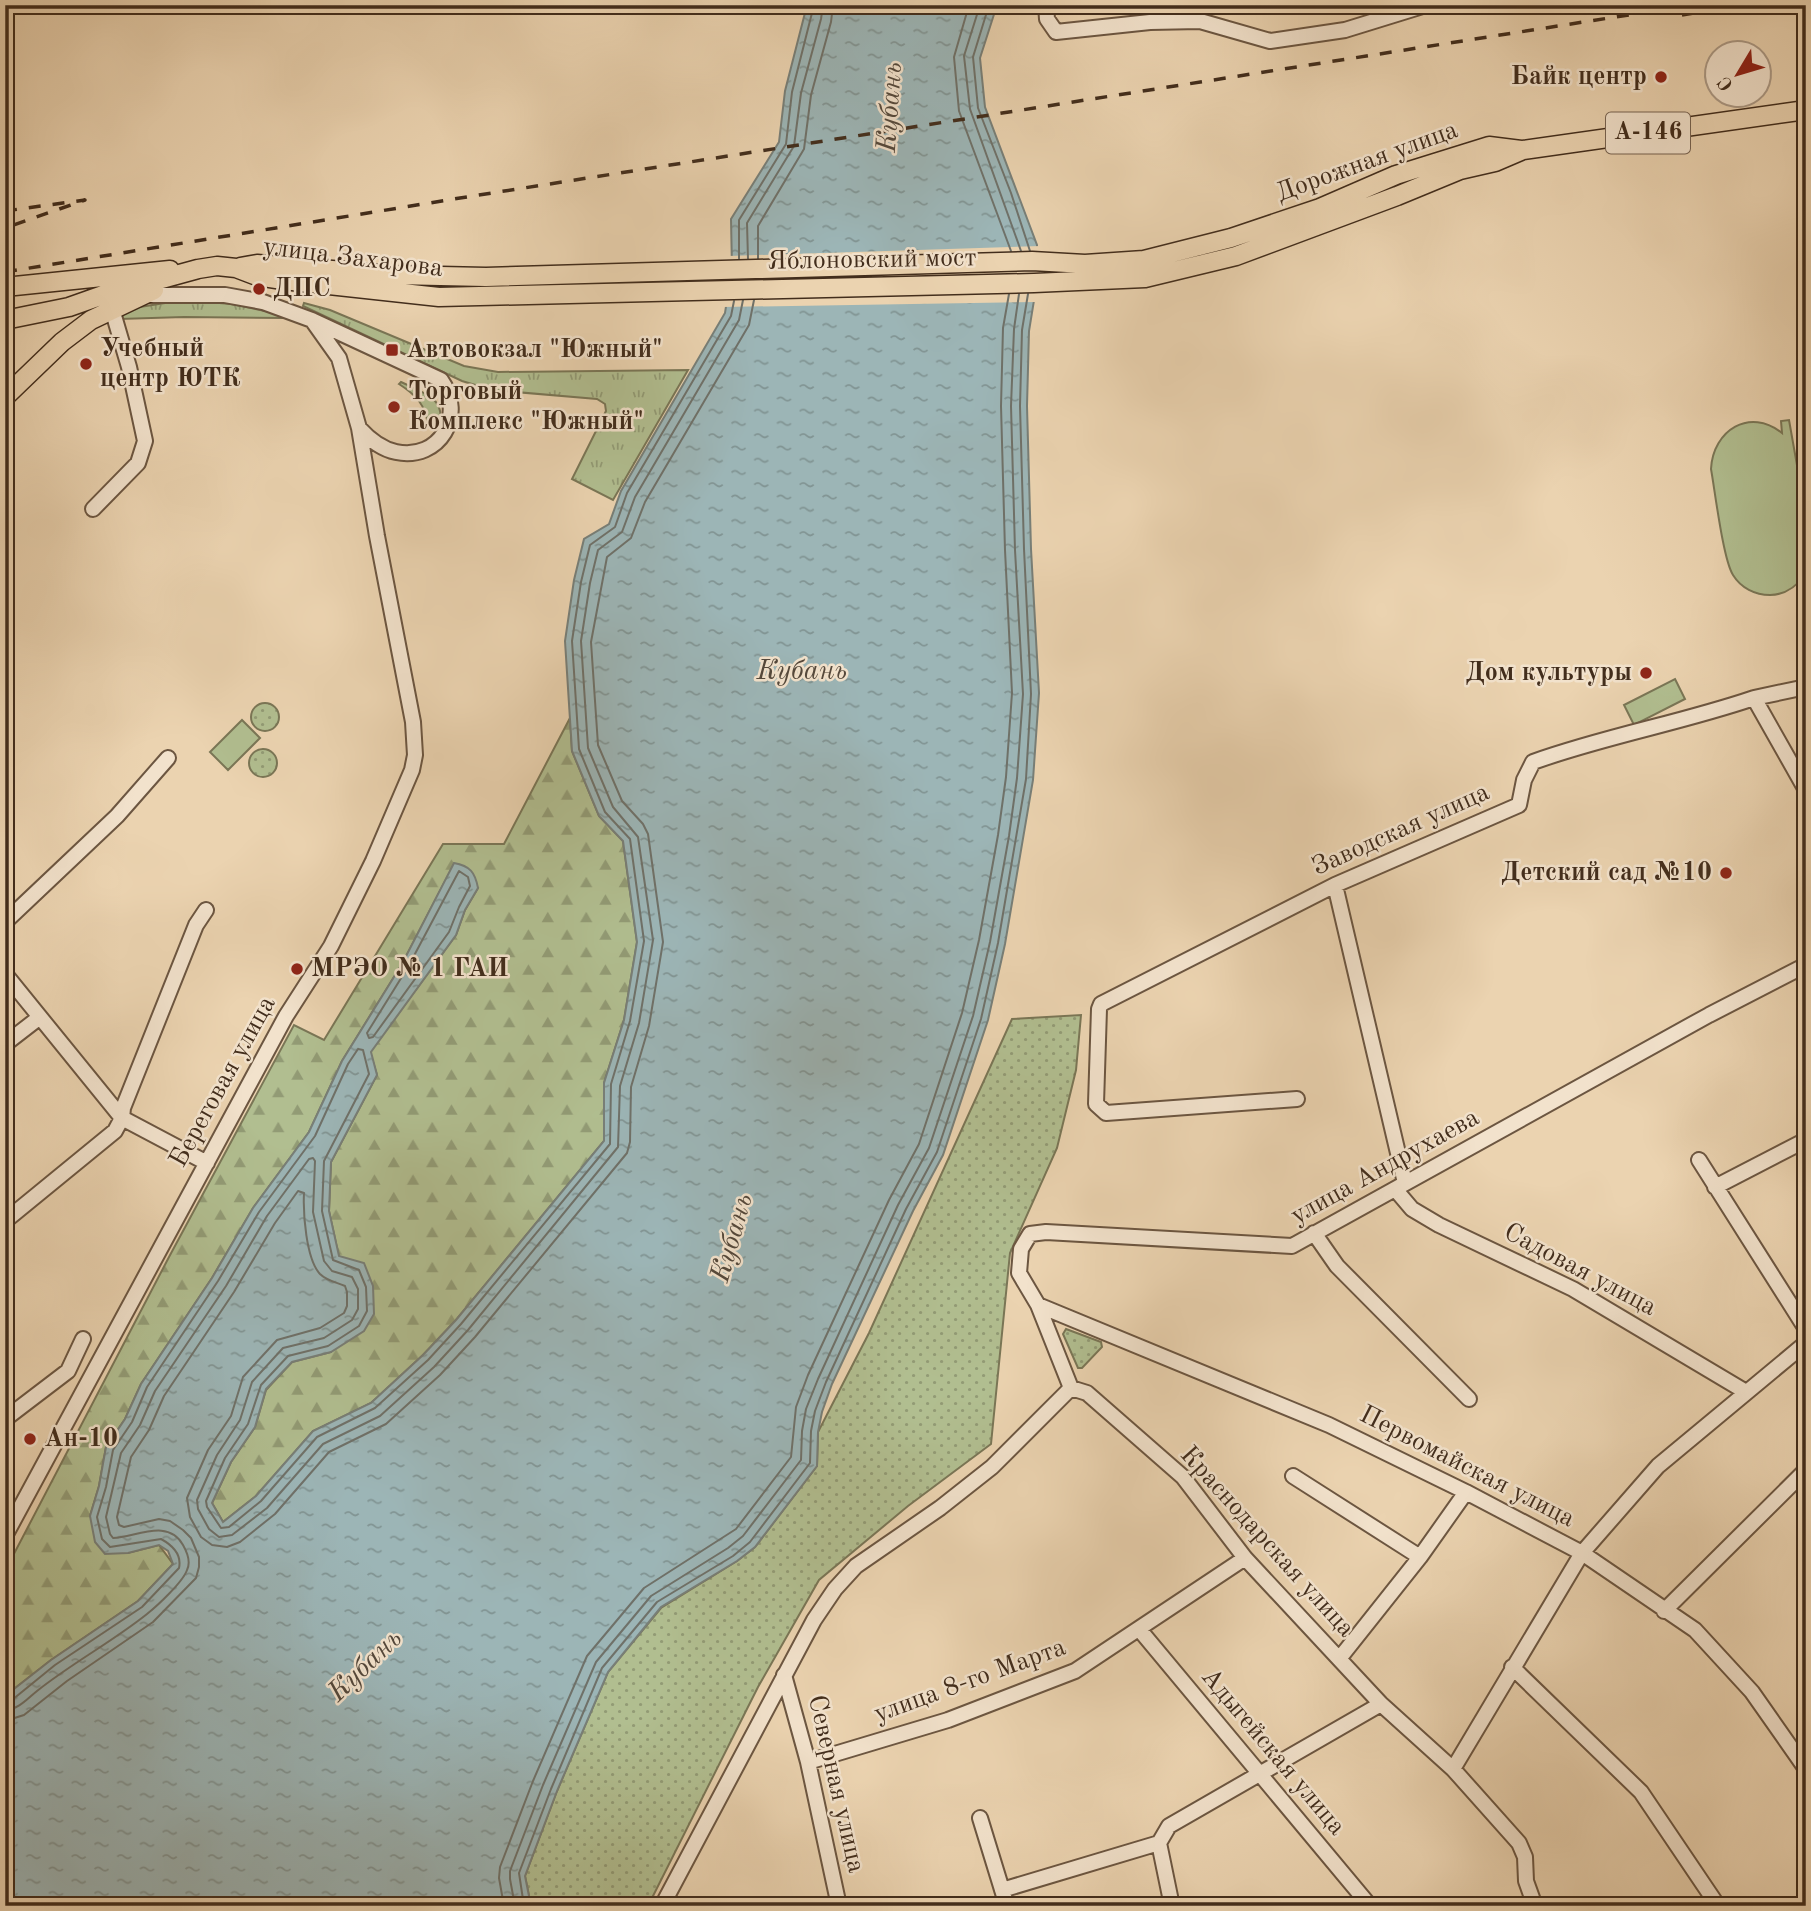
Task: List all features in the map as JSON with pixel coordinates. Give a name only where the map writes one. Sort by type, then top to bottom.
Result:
[{"type":"main road","name":"Дорожная улица","points":[[1234,247],[1396,175],[1489,146],[1524,150],[1806,110]]},
{"type":"main road","name":"Яблоновский мост","points":[[507,286],[1032,261],[1085,264],[1144,260],[1234,247]]},
{"type":"main road","name":"улица Захарова","points":[[5,287],[155,270],[217,266],[236,268],[257,264],[507,286]]},
{"type":"main road","name":"улица Захарова","points":[[10,320],[69,307],[108,302],[198,269]]},
{"type":"main road","points":[[5,397],[108,302],[145,295],[198,269]]},
{"type":"main road","points":[[90,277],[98,281],[108,302]]},
{"type":"main road","points":[[66,279],[73,286],[74,292],[69,307]]},
{"type":"main road","points":[[10,320],[58,323],[64,332],[62,342]]},
{"type":"street","points":[[1046,5],[1047,19],[1056,32],[1150,22],[1200,21],[1270,41],[1345,30],[1426,5]]},
{"type":"street","points":[[145,295],[225,295],[263,302],[312,320],[441,380],[449,392],[452,403],[446,432],[419,451],[395,452],[380,446],[359,428]]},
{"type":"street","points":[[93,509],[138,463],[145,441],[129,368],[108,302]]},
{"type":"street","name":"Береговая улица","points":[[5,1536],[285,1016],[331,946],[373,861],[412,770],[415,755],[413,722],[359,428],[332,347],[312,320]]},
{"type":"street","points":[[341,368],[346,354],[361,345]]},
{"type":"street","name":"Заводская улица","points":[[1297,1099],[1106,1113],[1097,1104],[1101,1004],[1335,885],[1519,805],[1524,779],[1533,762],[1577,746],[1707,714],[1754,698],[1806,687]]},
{"type":"street","points":[[1754,698],[1806,790]]},
{"type":"street","points":[[5,922],[117,816],[168,758]]},
{"type":"street","points":[[1335,885],[1400,1186]]},
{"type":"street","points":[[5,1221],[115,1131],[196,925],[206,910]]},
{"type":"street","name":"улица Андрухаева","points":[[1071,1388],[1038,1305],[1019,1273],[1021,1249],[1030,1234],[1046,1232],[1292,1246],[1709,1015],[1806,965]]},
{"type":"street","points":[[5,974],[122,1118],[207,1163]]},
{"type":"street","points":[[5,1044],[40,1017]]},
{"type":"street","points":[[1715,1187],[1806,1140]]},
{"type":"street","points":[[1699,1160],[1806,1329]]},
{"type":"street","name":"Садовая улица","points":[[1400,1186],[1412,1209],[1439,1225],[1573,1289],[1746,1392]]},
{"type":"street","points":[[1314,1233],[1337,1266],[1469,1399]]},
{"type":"street","name":"Первомайская улица","points":[[1038,1305],[1329,1425],[1582,1553],[1695,1630],[1752,1692],[1806,1769]]},
{"type":"street","points":[[5,1419],[68,1371],[83,1339]]},
{"type":"street","points":[[1453,1769],[1582,1553],[1658,1466],[1806,1343]]},
{"type":"street","points":[[662,1906],[814,1620],[835,1589],[856,1566],[940,1508],[992,1467],[1071,1388]]},
{"type":"street","name":"Краснодарская улица","points":[[1071,1388],[1087,1393],[1183,1477],[1245,1558],[1381,1704],[1453,1769],[1519,1843],[1525,1857],[1526,1881],[1535,1906]]},
{"type":"street","points":[[1664,1611],[1806,1470]]},
{"type":"street","points":[[1293,1476],[1420,1557]]},
{"type":"street","points":[[1339,1659],[1420,1557],[1466,1492]]},
{"type":"street","name":"улица 8-го Марта","points":[[808,1762],[948,1720],[1075,1671],[1245,1558]]},
{"type":"street","name":"Адыгейская улица","points":[[1139,1629],[1370,1906]]},
{"type":"street","points":[[1512,1668],[1641,1792],[1718,1906]]},
{"type":"street","name":"Северная улица","points":[[784,1675],[808,1762],[839,1906]]},
{"type":"street","points":[[1172,1906],[1159,1843],[1169,1826],[1381,1704]]},
{"type":"street","points":[[980,1818],[1007,1906]]},
{"type":"street","points":[[1002,1890],[1159,1843]]},
{"type":"green space","points":[[184,300],[231,304],[285,315],[284,318],[120,319],[127,309]]},
{"type":"green space","points":[[304,303],[330,310],[464,366],[498,372],[688,370],[613,500],[572,479],[606,411],[605,404],[597,399],[492,390],[462,381],[303,306]]},
{"type":"green space","points":[[401,382],[433,398],[440,411],[437,430],[428,426],[422,406],[399,384]]},
{"type":"green space","points":[[1789,420],[1806,516],[1806,574],[1786,592],[1764,595],[1744,587],[1736,580],[1729,567],[1711,469],[1713,455],[1718,443],[1735,427],[1758,422],[1770,425],[1782,433],[1781,421]]},
{"type":"green space","points":[[1675,679],[1685,699],[1634,725],[1624,705]]},
{"type":"green space","points":[[265,703],[275,707],[279,717],[275,727],[265,731],[255,727],[251,717],[255,707]]},
{"type":"green space","points":[[570,718],[572,751],[599,816],[623,841],[637,942],[624,1020],[604,1083],[604,1141],[456,1320],[423,1355],[371,1403],[313,1431],[256,1496],[223,1522],[212,1503],[231,1462],[255,1427],[266,1390],[292,1362],[331,1352],[339,1257],[329,1211],[331,1162],[377,1075],[370,1052],[456,935],[465,910],[478,888],[454,864],[402,964],[342,1061],[309,1132],[253,1208],[212,1278],[141,1384],[125,1419],[106,1447],[90,1516],[128,1553],[159,1545],[173,1564],[138,1601],[51,1660],[5,1696],[5,1571],[294,1025],[324,1040],[443,844],[504,844]]},
{"type":"green space","points":[[242,720],[260,738],[228,770],[210,752]]},
{"type":"green space","points":[[263,749],[273,753],[277,763],[273,773],[263,777],[253,773],[249,763],[253,753]]},
{"type":"green space","points":[[1081,1015],[1076,1070],[1057,1148],[1010,1253],[991,1444],[908,1506],[819,1580],[758,1687],[648,1906],[531,1906],[525,1876],[557,1791],[608,1672],[661,1608],[755,1547],[817,1466],[818,1432],[869,1333],[1012,1019]]},
{"type":"green space","points":[[1066,1329],[1101,1342],[1102,1347],[1082,1368],[1078,1368],[1063,1334]]},
{"type":"water","name":"Кубань","points":[[807,5],[997,5],[980,58],[985,107],[1037,245],[1037,282],[1029,331],[1027,406],[1039,693],[1033,780],[1005,944],[988,1020],[943,1155],[913,1211],[832,1384],[818,1432],[817,1466],[755,1547],[737,1561],[661,1607],[608,1672],[557,1791],[525,1876],[531,1906],[5,1906],[5,1696],[51,1660],[138,1601],[173,1564],[168,1551],[159,1545],[128,1553],[105,1554],[95,1542],[90,1516],[106,1447],[125,1419],[141,1384],[212,1278],[253,1208],[309,1132],[342,1061],[402,964],[454,863],[471,871],[478,888],[465,910],[456,935],[371,1052],[377,1075],[331,1162],[329,1211],[339,1256],[364,1263],[373,1286],[374,1314],[364,1331],[331,1352],[292,1362],[266,1389],[255,1427],[231,1462],[212,1503],[223,1522],[256,1496],[313,1431],[371,1403],[423,1355],[456,1320],[604,1141],[604,1083],[624,1020],[637,942],[623,841],[599,816],[572,751],[565,641],[574,580],[584,539],[609,524],[621,491],[725,313],[732,268],[731,219],[779,142],[785,91]]},
{"type":"pier","points":[[1041,246],[1041,282],[1037,302],[723,307],[728,256]]},
{"type":"tram line","points":[[5,324],[11,344],[5,363]]},
{"type":"railway","points":[[5,272],[1692,5]]},
{"type":"railway","points":[[1682,15],[1744,5]]},
{"type":"railway","points":[[5,211],[85,200],[5,228]]},
{"type":"place","name":"Байк центр","points":[[1661,77]]},
{"type":"place","name":"ДПС","points":[[259,289]]},
{"type":"place","name":"Автовокзал \"Южный\"","points":[[392,350]]},
{"type":"place","name":"Учебный центр ЮТК","points":[[86,364]]},
{"type":"place","name":"Торговый Комплекс \"Южный\"","points":[[394,407]]},
{"type":"place","name":"Дом культуры","points":[[1646,673]]},
{"type":"place","name":"Детский сад №10","points":[[1726,873]]},
{"type":"place","name":"МРЭО № 1 ГАИ","points":[[297,969]]},
{"type":"place","name":"Ан-10","points":[[30,1439]]}]
